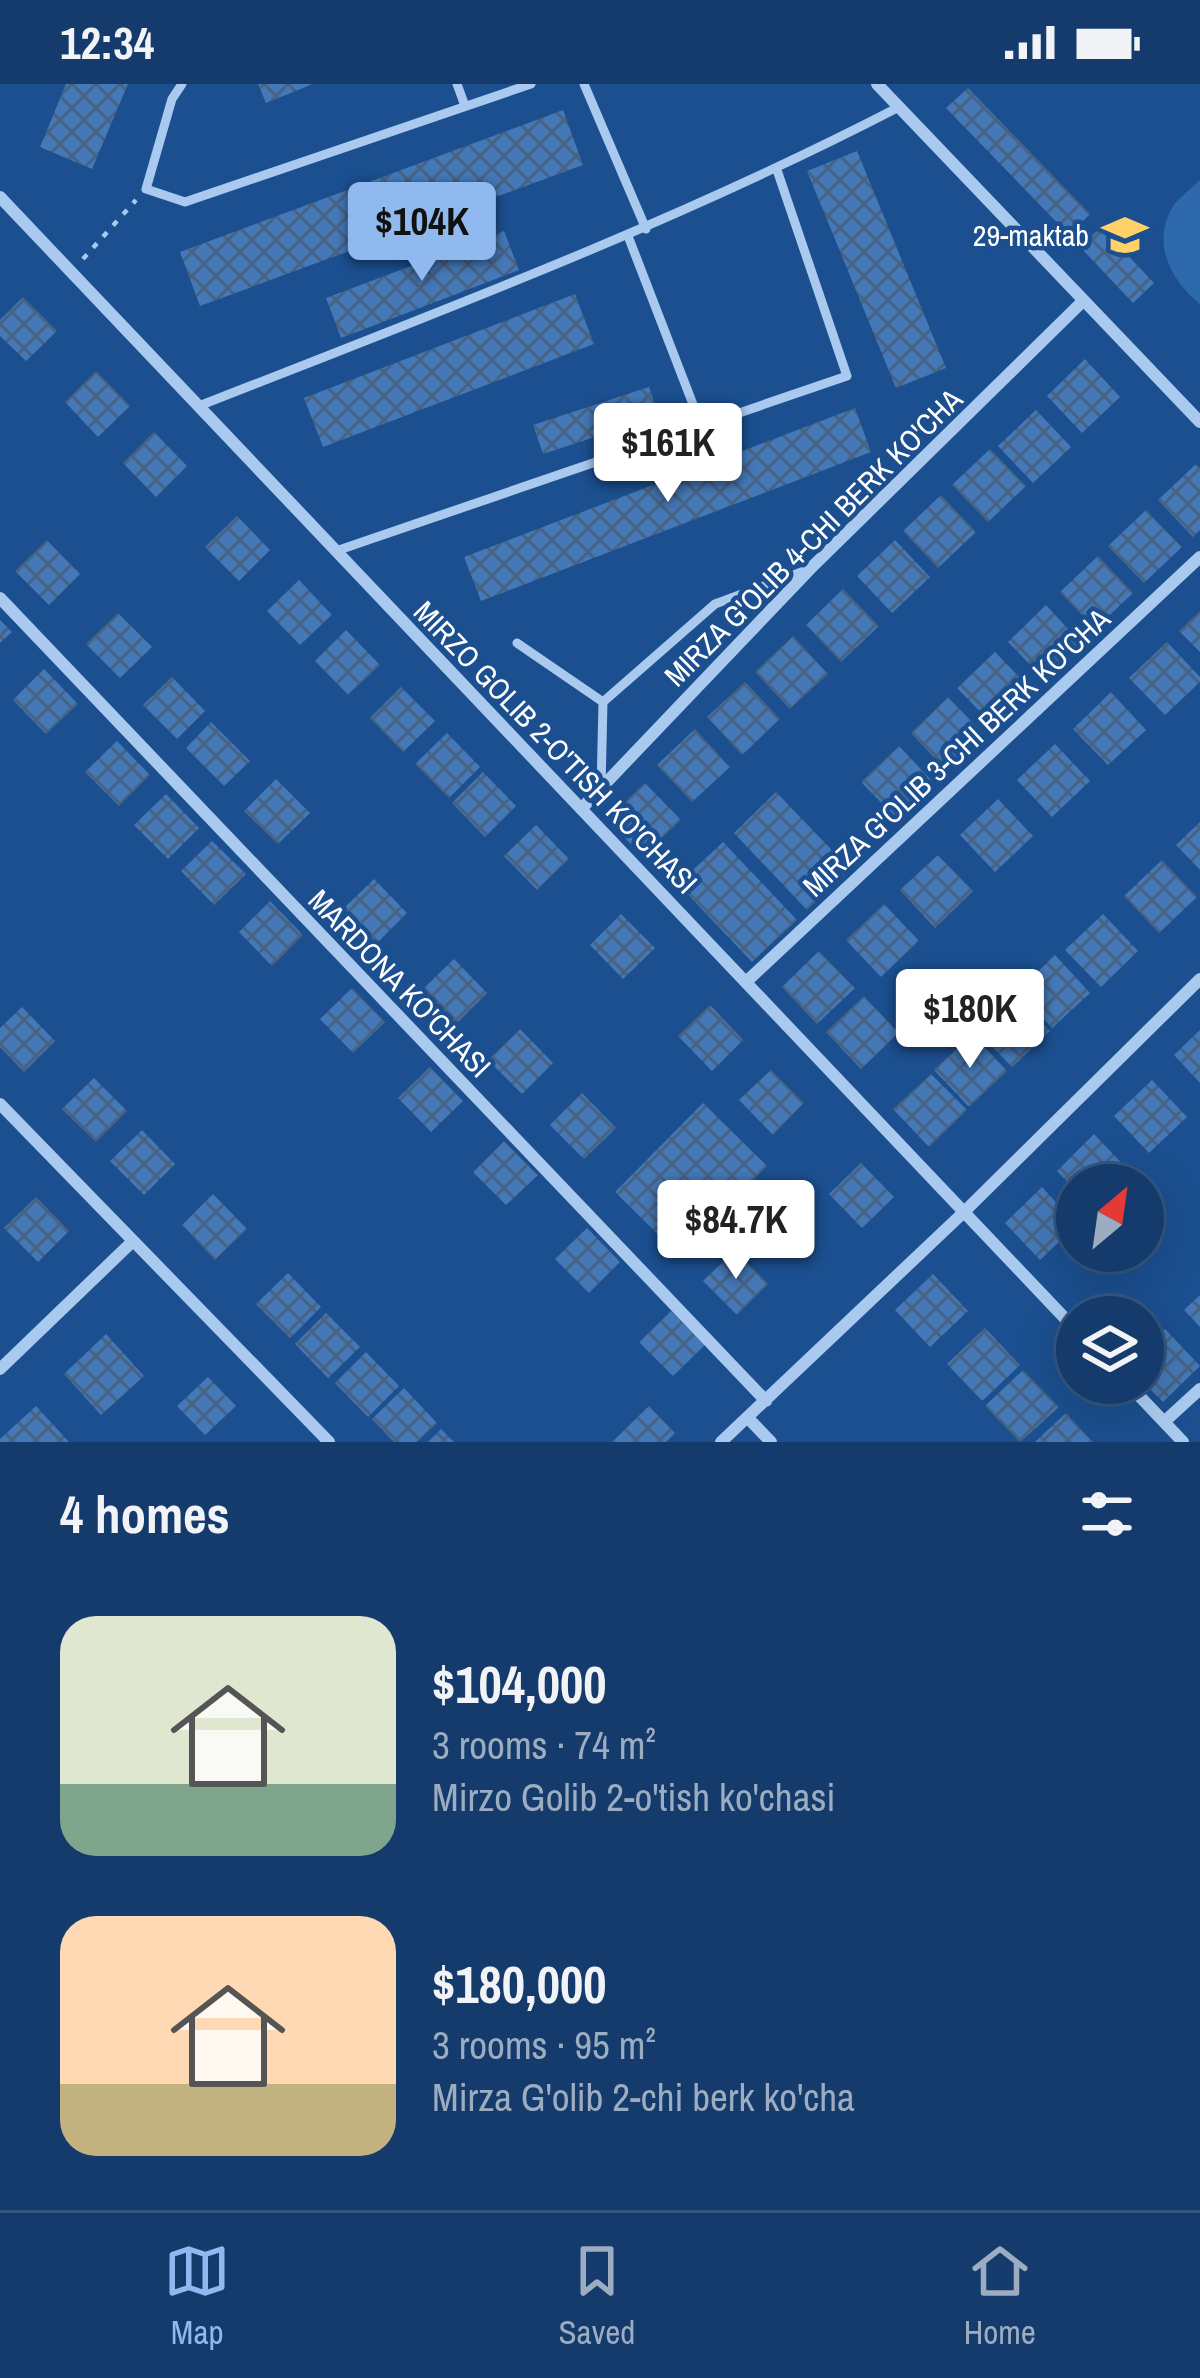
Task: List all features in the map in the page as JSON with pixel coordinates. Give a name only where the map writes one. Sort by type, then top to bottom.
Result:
[{"type":"street","points":[[877,84],[1200,422]]},
{"type":"street","name":"MIRZO GOLIB 2-O'TISH KO'CHASI","points":[[0,197],[1056,1309]]},
{"type":"street","name":"MIRZA G'OLIB 4-CHI BERK KO'CHA","points":[[581,809],[810,569],[1082,302]]},
{"type":"street","name":"MIRZA G'OLIB 3-CHI BERK KO'CHA","points":[[746,982],[1200,557]]},
{"type":"street","name":"MARDONA KO'CHASI","points":[[0,598],[766,1401]]},
{"type":"street","points":[[722,1442],[1200,979]]},
{"type":"street","points":[[0,1104],[329,1442]]},
{"type":"street","points":[[0,1369],[133,1241]]},
{"type":"street","points":[[1164,1422],[1200,1389]]},
{"type":"street","points":[[1146,1404],[1183,1442]]},
{"type":"street","points":[[748,1418],[771,1442]]},
{"type":"lane","points":[[182,84],[172,99],[146,189],[185,202],[531,84]]},
{"type":"lane","points":[[457,84],[465,106]]},
{"type":"lane","points":[[584,84],[646,229]]},
{"type":"lane","points":[[199,406],[646,229],[777,170],[899,107]]},
{"type":"lane","points":[[336,551],[847,376],[777,170]]},
{"type":"lane","points":[[628,236],[701,425]]},
{"type":"lane","points":[[601,789],[603,702],[715,604],[810,569]]},
{"type":"lane","points":[[517,643],[603,702]]},
{"type":"path","points":[[71,272],[146,189]]},
{"type":"shaded area","points":[[1200,180],[1200,304],[1173,273],[1164,235],[1172,208]]},
{"type":"building","points":[[66,84],[128,84],[92,169],[40,147]]},
{"type":"building","points":[[258,84],[313,84],[266,103]]},
{"type":"building","points":[[968,88],[1090,214],[1069,235],[946,108]]},
{"type":"building","points":[[563,110],[583,165],[200,306],[180,252]]},
{"type":"building","points":[[857,151],[946,368],[896,388],[807,171]]},
{"type":"building","points":[[1101,227],[1154,283],[1133,303],[1080,247]]},
{"type":"building","points":[[504,231],[519,270],[341,338],[326,298]]},
{"type":"building","points":[[575,294],[594,344],[323,447],[304,398]]},
{"type":"building","points":[[23,297],[57,331],[26,361],[0,336],[0,320]]},
{"type":"building","points":[[1085,359],[1120,397],[1082,433],[1047,396]]},
{"type":"building","points":[[96,371],[130,406],[98,437],[65,402]]},
{"type":"building","points":[[649,387],[659,416],[543,454],[533,425]]},
{"type":"building","points":[[855,408],[871,452],[481,601],[464,557]]},
{"type":"building","points":[[1036,410],[1071,447],[1033,483],[998,446]]},
{"type":"building","points":[[154,432],[187,466],[156,497],[123,463]]},
{"type":"building","points":[[990,449],[1026,486],[988,522],[952,485]]},
{"type":"building","points":[[1196,464],[1200,468],[1200,530],[1193,537],[1158,500]]},
{"type":"building","points":[[941,495],[976,532],[938,568],[903,531]]},
{"type":"building","points":[[1146,510],[1182,547],[1144,583],[1108,546]]},
{"type":"building","points":[[237,516],[270,550],[239,581],[205,547]]},
{"type":"building","points":[[47,540],[80,574],[49,605],[15,571]]},
{"type":"building","points":[[895,540],[930,577],[892,613],[857,576]]},
{"type":"building","points":[[1098,556],[1133,593],[1095,629],[1060,592]]},
{"type":"building","points":[[299,580],[332,615],[300,645],[267,611]]},
{"type":"building","points":[[843,589],[879,626],[841,662],[806,625]]},
{"type":"building","points":[[1046,605],[1081,643],[1043,678],[1008,642]]},
{"type":"building","points":[[1200,611],[1200,652],[1179,631]]},
{"type":"building","points":[[118,613],[152,647],[120,678],[86,644]]},
{"type":"building","points":[[0,620],[12,632],[0,643]]},
{"type":"building","points":[[346,630],[380,665],[348,695],[315,661]]},
{"type":"building","points":[[793,636],[828,674],[790,709],[755,672]]},
{"type":"building","points":[[1167,642],[1200,682],[1165,715],[1129,678]]},
{"type":"building","points":[[995,652],[1031,689],[993,725],[957,688]]},
{"type":"building","points":[[44,669],[78,704],[46,734],[13,700]]},
{"type":"building","points":[[172,677],[205,711],[177,739],[143,705]]},
{"type":"building","points":[[745,682],[780,719],[742,755],[707,717]]},
{"type":"building","points":[[401,687],[435,721],[403,752],[370,718]]},
{"type":"building","points":[[1111,692],[1146,730],[1108,765],[1073,729]]},
{"type":"building","points":[[948,697],[984,734],[946,770],[911,733]]},
{"type":"building","points":[[211,722],[250,761],[224,786],[186,748]]},
{"type":"building","points":[[695,729],[730,767],[692,802],[657,765]]},
{"type":"building","points":[[447,733],[480,767],[449,798],[415,764]]},
{"type":"building","points":[[117,741],[150,775],[119,806],[85,772]]},
{"type":"building","points":[[1055,744],[1090,781],[1052,817],[1017,780]]},
{"type":"building","points":[[899,746],[934,783],[897,819],[861,782]]},
{"type":"building","points":[[483,772],[516,806],[485,837],[452,803]]},
{"type":"building","points":[[276,779],[310,813],[278,844],[244,811]]},
{"type":"building","points":[[645,783],[681,820],[642,856],[607,819]]},
{"type":"building","points":[[776,792],[850,869],[807,910],[734,833]]},
{"type":"building","points":[[166,794],[199,828],[168,859],[134,825]]},
{"type":"building","points":[[998,799],[1033,836],[995,872],[960,835]]},
{"type":"building","points":[[1200,822],[1200,870],[1176,845]]},
{"type":"building","points":[[536,825],[569,859],[537,890],[504,856]]},
{"type":"building","points":[[212,841],[246,874],[214,905],[181,871]]},
{"type":"building","points":[[723,842],[797,920],[752,962],[678,884]]},
{"type":"building","points":[[938,855],[973,891],[935,928],[900,890]]},
{"type":"building","points":[[1162,860],[1197,897],[1159,933],[1124,896]]},
{"type":"building","points":[[374,879],[407,913],[376,944],[342,910]]},
{"type":"building","points":[[270,901],[303,935],[272,966],[239,932]]},
{"type":"building","points":[[884,904],[919,941],[881,977],[846,940]]},
{"type":"building","points":[[621,914],[655,948],[623,979],[590,945]]},
{"type":"building","points":[[1103,914],[1138,951],[1101,987],[1065,950]]},
{"type":"building","points":[[819,951],[855,988],[817,1024],[782,987]]},
{"type":"building","points":[[1055,955],[1090,993],[1052,1028],[1017,992]]},
{"type":"building","points":[[454,959],[487,993],[456,1024],[422,990]]},
{"type":"building","points":[[352,988],[385,1022],[353,1053],[320,1019]]},
{"type":"building","points":[[1014,994],[1050,1031],[1012,1067],[976,1030]]},
{"type":"building","points":[[864,996],[899,1033],[861,1069],[826,1032]]},
{"type":"building","points":[[710,1005],[743,1040],[712,1071],[678,1036]]},
{"type":"building","points":[[22,1007],[55,1041],[24,1072],[0,1047],[0,1028]]},
{"type":"building","points":[[520,1029],[553,1063],[522,1094],[488,1060]]},
{"type":"building","points":[[1200,1030],[1200,1083],[1174,1055]]},
{"type":"building","points":[[972,1034],[1007,1071],[969,1107],[934,1070]]},
{"type":"building","points":[[430,1067],[463,1101],[431,1132],[398,1098]]},
{"type":"building","points":[[771,1070],[804,1103],[773,1135],[739,1100]]},
{"type":"building","points":[[931,1074],[967,1110],[929,1147],[893,1109]]},
{"type":"building","points":[[94,1078],[127,1111],[96,1142],[62,1109]]},
{"type":"building","points":[[1152,1080],[1187,1117],[1149,1153],[1114,1116]]},
{"type":"building","points":[[582,1093],[616,1128],[584,1159],[550,1125]]},
{"type":"building","points":[[703,1103],[767,1166],[679,1255],[615,1192]]},
{"type":"building","points":[[142,1130],[175,1164],[144,1195],[110,1161]]},
{"type":"building","points":[[1094,1134],[1122,1164],[1064,1164]]},
{"type":"building","points":[[504,1141],[538,1175],[506,1205],[473,1172]]},
{"type":"building","points":[[861,1163],[894,1197],[862,1228],[829,1194]]},
{"type":"building","points":[[1042,1187],[1056,1202],[1056,1245],[1040,1260],[1005,1223]]},
{"type":"building","points":[[213,1194],[247,1229],[215,1260],[182,1225]]},
{"type":"building","points":[[36,1197],[69,1231],[38,1262],[4,1228]]},
{"type":"building","points":[[587,1228],[620,1262],[589,1293],[555,1259]]},
{"type":"building","points":[[735,1250],[768,1284],[737,1315],[703,1281]]},
{"type":"building","points":[[288,1273],[321,1307],[290,1338],[256,1304]]},
{"type":"building","points":[[933,1274],[968,1311],[930,1347],[895,1310]]},
{"type":"building","points":[[1200,1295],[1200,1327],[1184,1310]]},
{"type":"building","points":[[671,1311],[705,1345],[673,1376],[639,1342]]},
{"type":"building","points":[[326,1313],[360,1347],[328,1378],[295,1344]]},
{"type":"building","points":[[985,1328],[1020,1365],[982,1401],[947,1364]]},
{"type":"building","points":[[1164,1330],[1200,1366],[1164,1401]]},
{"type":"building","points":[[106,1334],[144,1376],[101,1415],[64,1374]]},
{"type":"building","points":[[366,1352],[399,1386],[368,1417],[335,1383]]},
{"type":"building","points":[[1023,1370],[1059,1407],[1020,1442],[985,1406]]},
{"type":"building","points":[[208,1377],[236,1406],[205,1435],[177,1406]]},
{"type":"building","points":[[404,1388],[437,1423],[417,1442],[394,1442],[372,1419]]},
{"type":"building","points":[[36,1406],[69,1442],[0,1442],[0,1439]]},
{"type":"building","points":[[649,1406],[675,1433],[666,1442],[612,1442]]},
{"type":"building","points":[[1066,1413],[1093,1442],[1035,1442]]},
{"type":"building","points":[[441,1429],[454,1442],[428,1442]]},
{"type":"place","name":"29-maktab","points":[[1125,235]]}]
